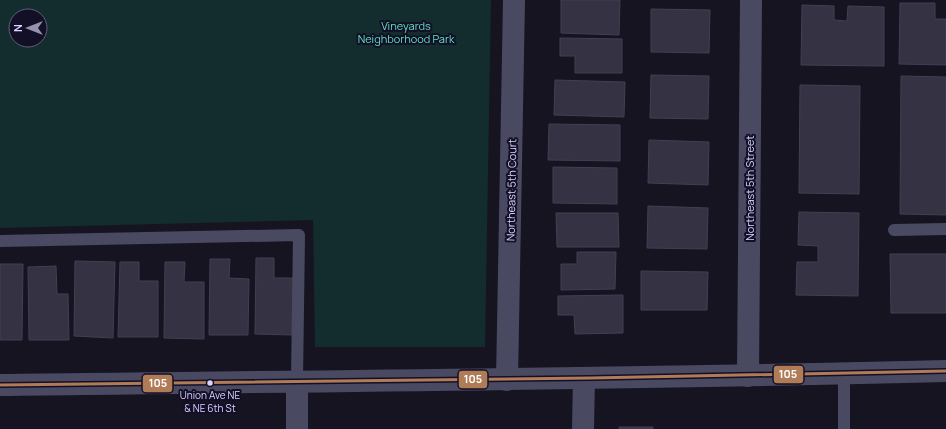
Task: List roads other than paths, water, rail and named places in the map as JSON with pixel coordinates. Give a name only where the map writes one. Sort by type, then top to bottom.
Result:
[{"type":"street","name":"Northeast 5th Court","points":[[507,380],[514,0]]},
{"type":"street","name":"Northeast 5th Street","points":[[748,376],[751,0]]},
{"type":"street","points":[[0,384],[507,380],[946,371]]},
{"type":"street","points":[[583,429],[584,378]]},
{"type":"street","points":[[297,381],[297,429]]},
{"type":"lane","points":[[894,230],[946,229]]},
{"type":"lane","points":[[0,241],[299,235],[297,381]]},
{"type":"lane","points":[[844,373],[844,429]]},
{"type":"place","name":"Union Ave NE & NE 6th St","points":[[210,383]]},
{"type":"park label","name":"Vineyards Neighborhood Park","points":[[406,31]]}]
